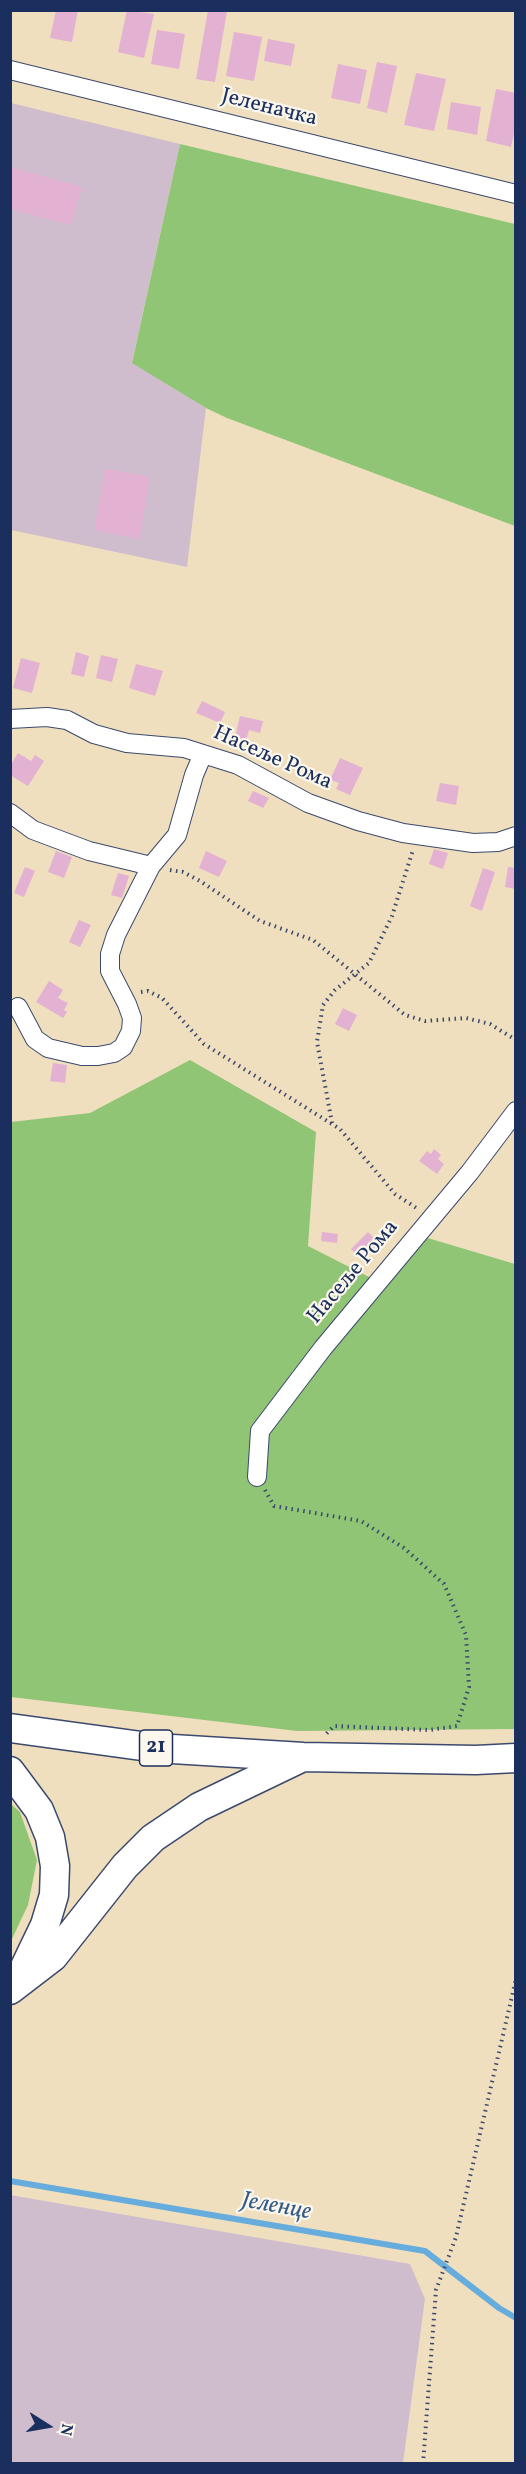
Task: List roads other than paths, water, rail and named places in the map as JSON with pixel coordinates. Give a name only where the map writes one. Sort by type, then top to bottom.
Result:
[{"type":"main road","name":"21","points":[[10,1728],[156,1748],[303,1757],[476,1760],[516,1758]]},
{"type":"main road","points":[[14,1987],[34,1974],[52,1957],[125,1866],[153,1838],[226,1792],[271,1774],[303,1757]]},
{"type":"main road","points":[[10,1771],[39,1810],[50,1837],[55,1866],[54,1894],[45,1925],[14,1987]]},
{"type":"street","name":"Јеленачка","points":[[10,70],[516,194]]},
{"type":"street","name":"Насеље Рома","points":[[10,719],[47,717],[67,720],[94,734],[127,743],[184,748],[238,765],[308,803],[358,820],[418,835],[473,843],[498,842],[516,836]]},
{"type":"street","points":[[18,1007],[35,1039],[48,1048],[82,1056],[98,1056],[114,1053],[123,1047],[131,1031],[132,1018],[110,971],[110,954],[116,934],[151,866],[177,835],[189,789],[203,754]]},
{"type":"street","points":[[10,813],[33,830],[78,847],[151,866]]},
{"type":"street","name":"Насеље Рома","points":[[257,1477],[260,1431],[323,1348],[432,1218],[516,1111]]},
{"type":"waterway","name":"Јеленце","points":[[10,2181],[425,2251],[499,2308],[516,2318]]}]
